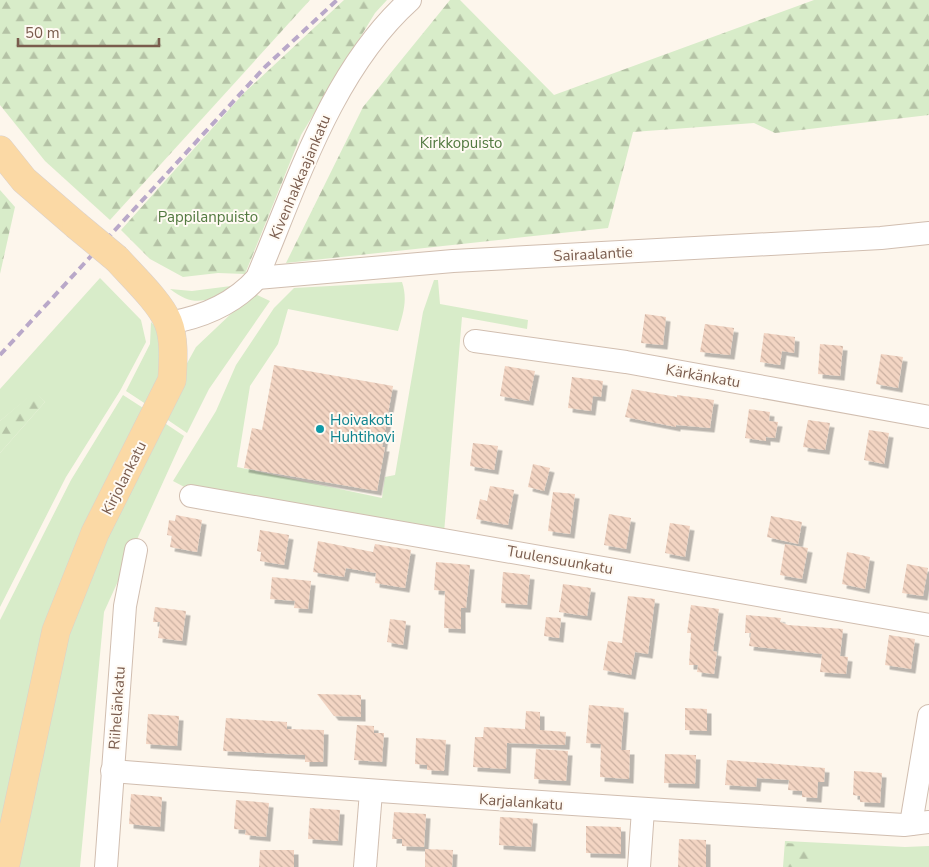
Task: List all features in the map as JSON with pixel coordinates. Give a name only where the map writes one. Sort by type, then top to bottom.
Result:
[{"type":"main road","name":"Kirjolankatu","points":[[0,150],[30,174],[76,225],[117,260],[147,292],[169,322],[173,358],[172,380],[95,533],[56,631],[5,867]]},
{"type":"street","name":"Kivenhakkaajankatu","points":[[169,322],[192,319],[211,312],[236,297],[258,278],[334,98],[388,20],[410,0]]},
{"type":"street","name":"Sairaalantie","points":[[258,278],[453,261],[881,238],[929,233]]},
{"type":"street","name":"Kärkänkatu","points":[[475,341],[626,362],[929,417]]},
{"type":"street","name":"Tuulensuunkatu","points":[[191,496],[929,625]]},
{"type":"street","name":"Riihelänkatu","points":[[106,867],[125,606],[136,550]]},
{"type":"street","points":[[920,823],[929,716]]},
{"type":"street","name":"Karjalankatu","points":[[112,771],[371,792],[643,810],[920,823]]},
{"type":"street","points":[[366,867],[371,792]]},
{"type":"street","points":[[639,867],[643,810]]},
{"type":"green space","points":[[0,0],[310,0],[110,220],[45,161],[0,105]]},
{"type":"green space","name":"Pappilanpuisto","points":[[344,0],[387,0],[375,13],[301,135],[245,274],[218,273],[183,277],[150,259],[121,230],[244,93]]},
{"type":"green space","name":"Kirkkopuisto","points":[[450,0],[460,0],[554,95],[814,0],[929,0],[929,115],[775,133],[754,123],[633,132],[608,228],[286,263],[363,107]]},
{"type":"green space","points":[[0,190],[15,207],[0,274]]},
{"type":"green space","points":[[100,278],[141,320],[146,342],[120,391],[66,477],[0,607],[0,453],[45,402],[35,392],[0,421],[0,389]]},
{"type":"green space","points":[[434,280],[438,280],[440,304],[528,320],[527,329],[462,317],[444,533],[190,490],[173,481],[216,411],[236,365],[274,308],[294,288],[402,282],[405,301],[398,331],[288,309],[278,344],[250,386],[237,467],[382,498],[385,477],[395,475],[423,312]]},
{"type":"green space","points":[[231,286],[234,289],[202,301],[187,299],[170,289],[192,291]]},
{"type":"green space","points":[[253,293],[270,301],[209,389],[187,433],[159,414],[196,347]]},
{"type":"green space","points":[[151,322],[165,336],[155,410],[126,391],[150,344]]},
{"type":"green space","points":[[35,391],[45,402],[0,453],[0,421]]},
{"type":"green space","points":[[123,395],[154,415],[89,536],[0,867],[0,620],[71,480]]},
{"type":"green space","points":[[157,418],[184,436],[104,612],[80,867],[9,867],[59,632]]},
{"type":"green space","points":[[785,841],[905,847],[929,846],[929,867],[783,867]]},
{"type":"green space","points":[[786,843],[811,845],[810,867],[785,867]]},
{"type":"building","points":[[645,314],[666,317],[663,345],[641,343]]},
{"type":"building","points":[[705,324],[734,328],[730,355],[700,352]]},
{"type":"building","points":[[764,333],[795,337],[794,353],[782,351],[780,365],[760,362]]},
{"type":"building","points":[[820,344],[843,346],[840,376],[818,374]]},
{"type":"building","points":[[881,354],[903,357],[898,388],[876,384]]},
{"type":"building","name":"Hoivakoti Huhtihovi","points":[[274,365],[393,386],[382,447],[385,447],[377,491],[244,468],[252,428],[262,430]]},
{"type":"building","points":[[505,366],[535,371],[529,401],[500,396]]},
{"type":"building","points":[[572,377],[603,381],[601,397],[593,396],[591,411],[568,408]]},
{"type":"building","points":[[632,389],[677,397],[677,395],[714,400],[710,428],[676,425],[676,427],[625,417]]},
{"type":"building","points":[[749,409],[770,412],[769,421],[778,422],[775,438],[766,437],[766,441],[745,438]]},
{"type":"building","points":[[808,420],[830,423],[825,450],[803,447]]},
{"type":"building","points":[[869,430],[889,433],[884,464],[864,460]]},
{"type":"building","points":[[473,443],[498,446],[494,470],[470,466]]},
{"type":"building","points":[[533,464],[550,468],[544,491],[528,487]]},
{"type":"building","points":[[490,486],[514,490],[508,525],[476,519],[480,499],[487,501]]},
{"type":"building","points":[[553,492],[575,494],[570,534],[548,531]]},
{"type":"building","points":[[609,514],[631,518],[626,549],[604,545]]},
{"type":"building","points":[[176,515],[202,520],[197,552],[170,547],[172,536],[167,535],[169,520],[175,521]]},
{"type":"building","points":[[771,516],[802,522],[798,544],[767,537]]},
{"type":"building","points":[[670,523],[690,526],[685,557],[665,553]]},
{"type":"building","points":[[260,530],[289,535],[284,565],[260,561],[261,552],[257,551]]},
{"type":"building","points":[[318,541],[373,552],[375,544],[411,550],[405,588],[375,583],[376,573],[346,568],[344,577],[313,572]]},
{"type":"building","points":[[785,544],[808,548],[802,579],[780,575]]},
{"type":"building","points":[[847,552],[870,557],[865,589],[842,584]]},
{"type":"building","points":[[436,562],[470,565],[466,608],[461,608],[461,629],[444,628],[445,591],[434,590]]},
{"type":"building","points":[[907,564],[928,568],[923,596],[902,593]]},
{"type":"building","points":[[503,572],[530,575],[527,605],[501,603]]},
{"type":"building","points":[[272,577],[311,581],[308,609],[294,608],[295,601],[270,599]]},
{"type":"building","points":[[563,584],[591,588],[587,616],[559,612]]},
{"type":"building","points":[[628,596],[655,599],[648,654],[635,652],[631,675],[603,670],[608,641],[622,643]]},
{"type":"building","points":[[691,605],[719,609],[713,651],[717,652],[714,674],[697,672],[698,665],[689,665],[691,633],[687,633]]},
{"type":"building","points":[[155,607],[186,611],[182,641],[158,638],[160,622],[153,622]]},
{"type":"building","points":[[746,615],[781,618],[780,622],[788,625],[843,629],[840,656],[848,657],[846,674],[820,672],[822,654],[749,646],[751,633],[745,633]]},
{"type":"building","points":[[546,617],[561,618],[559,638],[544,636]]},
{"type":"building","points":[[390,619],[406,621],[403,645],[387,642]]},
{"type":"building","points":[[889,635],[915,639],[911,669],[885,665]]},
{"type":"building","points":[[317,694],[361,695],[361,717],[334,716]]},
{"type":"building","points":[[589,705],[624,708],[621,750],[630,750],[629,779],[600,777],[601,744],[586,743]]},
{"type":"building","points":[[685,708],[707,709],[707,731],[685,730]]},
{"type":"building","points":[[526,711],[540,712],[540,730],[566,732],[565,745],[507,743],[506,769],[473,767],[475,737],[483,737],[484,727],[525,729]]},
{"type":"building","points":[[148,714],[179,716],[177,746],[146,744]]},
{"type":"building","points":[[226,718],[287,722],[287,729],[324,730],[323,762],[305,762],[305,755],[223,751]]},
{"type":"building","points":[[357,725],[374,726],[374,733],[384,733],[382,762],[354,760]]},
{"type":"building","points":[[416,738],[446,740],[444,771],[427,770],[427,765],[415,764]]},
{"type":"building","points":[[536,749],[568,751],[566,781],[534,779]]},
{"type":"building","points":[[665,754],[696,755],[695,784],[664,783]]},
{"type":"building","points":[[727,760],[825,768],[824,782],[818,782],[817,798],[802,797],[802,791],[788,790],[789,780],[757,778],[756,787],[725,785]]},
{"type":"building","points":[[854,771],[882,773],[880,803],[860,802],[860,796],[853,795]]},
{"type":"building","points":[[131,794],[162,797],[160,827],[129,824]]},
{"type":"building","points":[[236,800],[269,803],[266,837],[245,835],[246,830],[234,829]]},
{"type":"building","points":[[310,808],[340,810],[338,841],[308,839]]},
{"type":"building","points":[[394,812],[426,814],[424,847],[402,846],[402,839],[392,839]]},
{"type":"building","points":[[500,817],[533,819],[531,847],[499,845]]},
{"type":"building","points":[[586,826],[621,827],[621,854],[586,853]]},
{"type":"building","points":[[679,839],[706,840],[706,867],[678,867]]},
{"type":"building","points":[[425,849],[453,850],[452,867],[425,867]]},
{"type":"building","points":[[260,850],[294,850],[294,867],[259,867]]},
{"type":"railway","points":[[0,355],[265,67],[337,0]]},
{"type":"place","name":"Hoivakoti Huhtihovi","points":[[320,429]]}]
